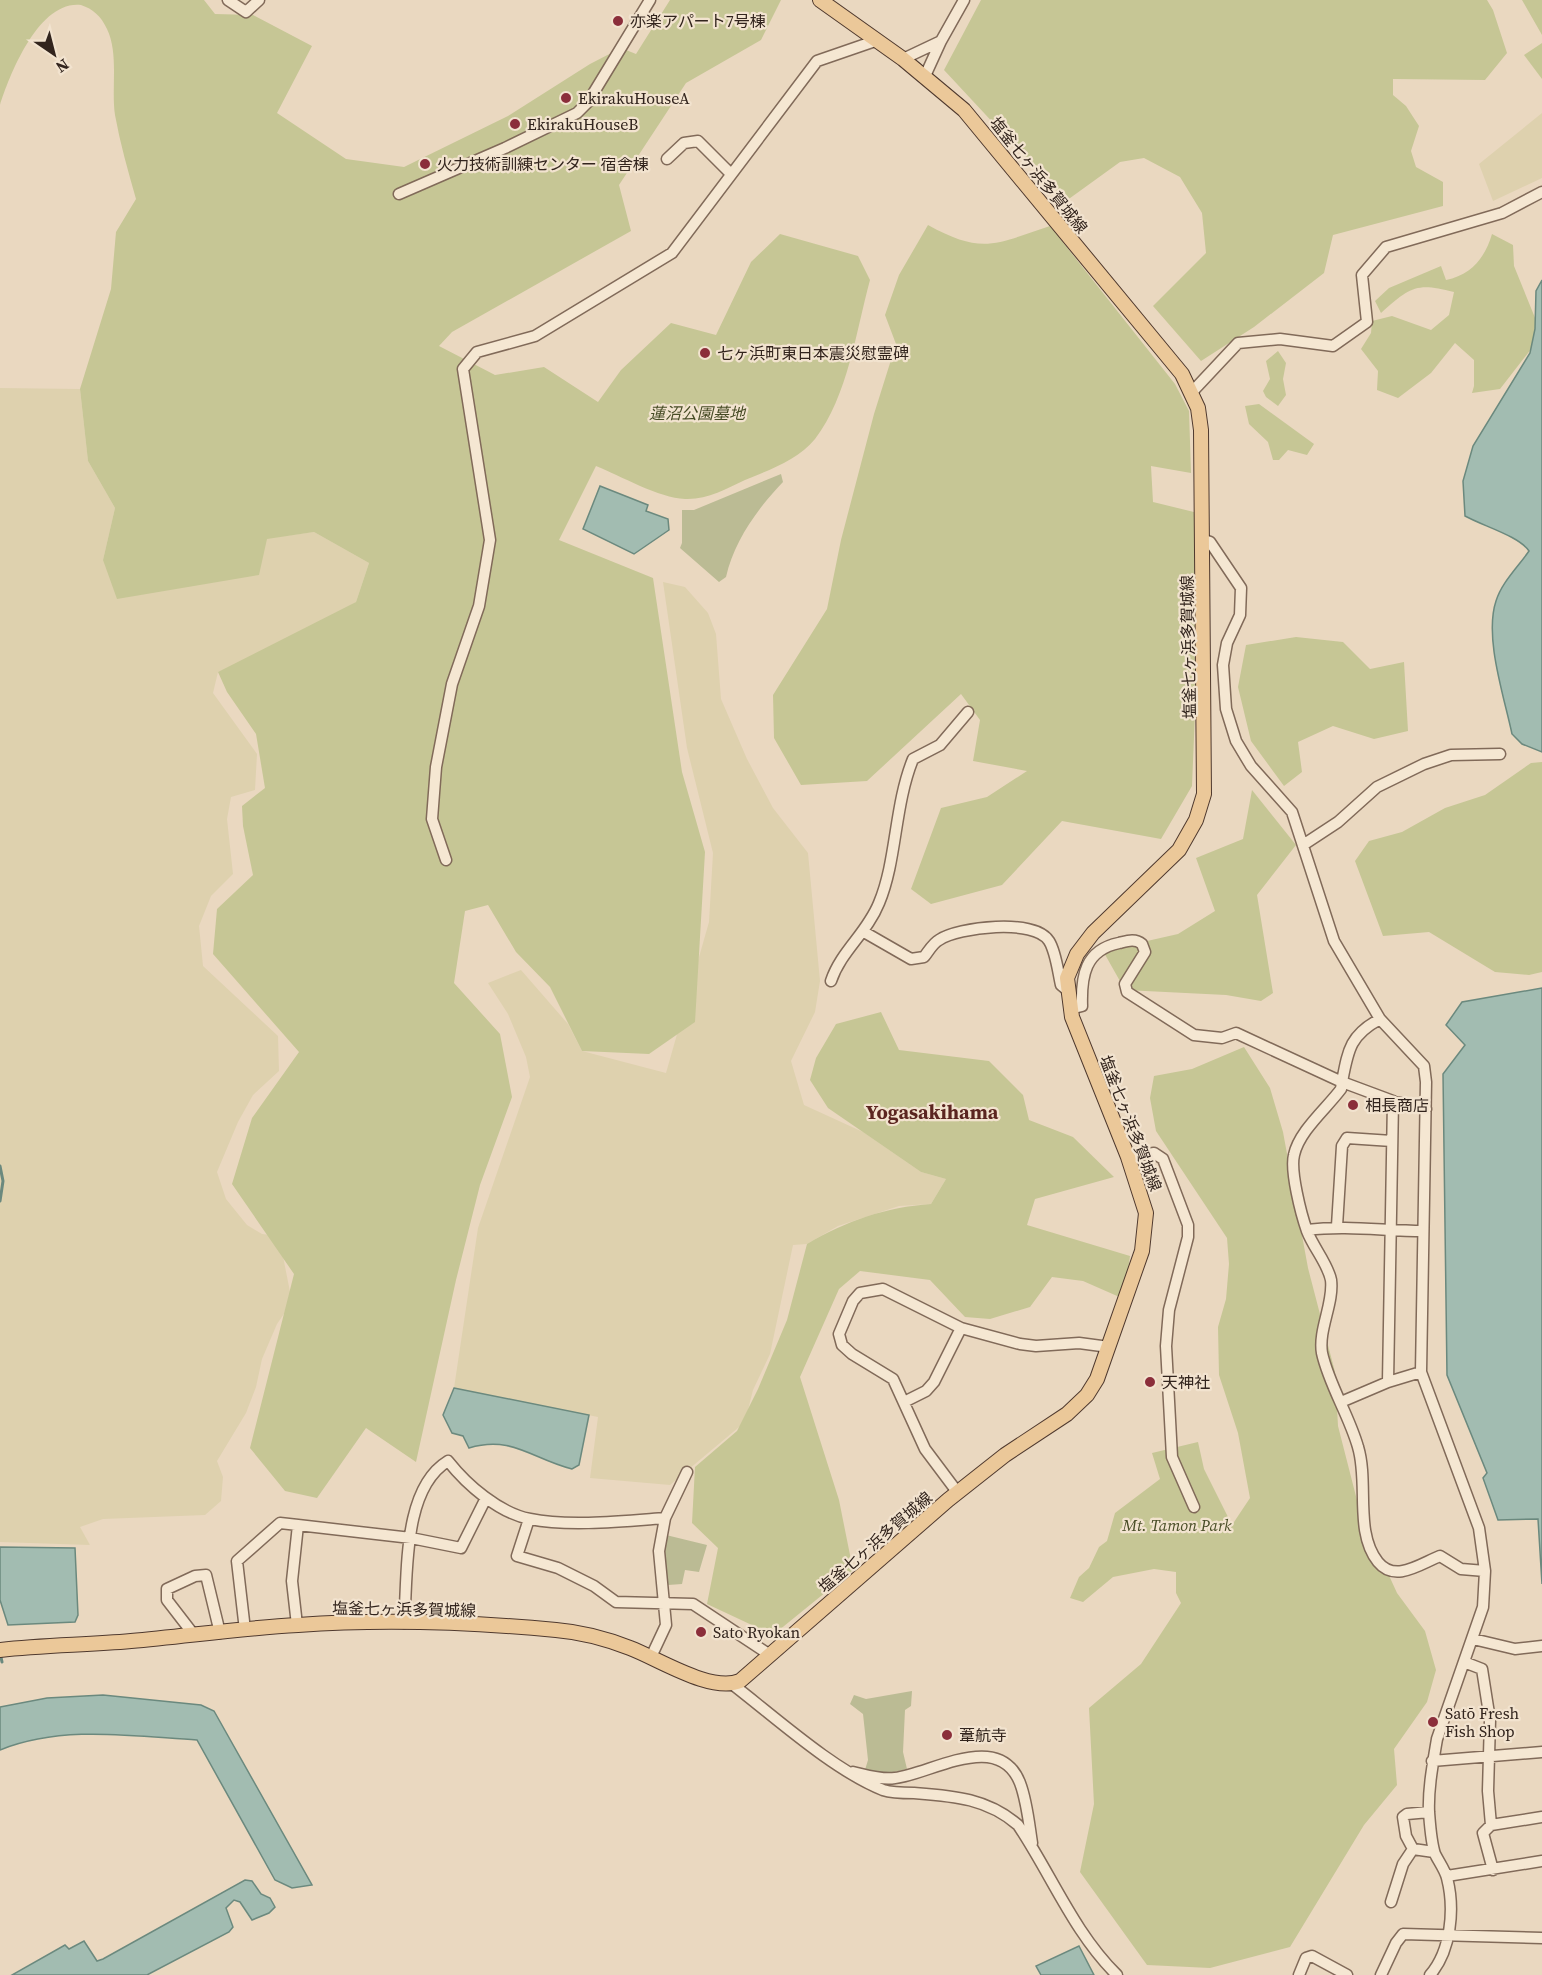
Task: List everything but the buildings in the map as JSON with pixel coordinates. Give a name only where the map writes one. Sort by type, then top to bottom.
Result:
[{"type":"main road","name":"塩釜七ヶ浜多賀城線","points":[[0,1650],[297,1625],[404,1623],[557,1630],[600,1638],[720,1684],[732,1684],[740,1681],[1005,1455],[1079,1404],[1096,1379],[1142,1251],[1147,1223],[1144,1200],[1070,1009],[1067,990],[1071,965],[1084,943],[1174,855],[1192,829],[1202,803],[1206,764],[1201,430],[1192,392],[1182,374],[1001,151],[964,110],[925,76],[820,0]]},
{"type":"street","points":[[228,0],[246,12],[259,0]]},
{"type":"street","points":[[399,194],[505,148],[577,113],[588,102],[650,0]]},
{"type":"street","points":[[925,76],[964,0]]},
{"type":"street","points":[[446,860],[432,819],[436,767],[452,684],[479,606],[490,540],[463,369],[477,352],[535,336],[672,253],[817,61],[875,41]]},
{"type":"street","points":[[903,59],[941,41]]},
{"type":"street","points":[[667,159],[684,143],[698,141],[731,174]]},
{"type":"street","points":[[1192,392],[1239,343],[1280,339],[1333,346],[1367,322],[1362,275],[1386,247],[1502,213],[1542,192]]},
{"type":"street","points":[[1204,540],[1210,543],[1241,588],[1240,615],[1227,643],[1223,665],[1226,709],[1230,725],[1243,755],[1292,812],[1334,941],[1380,1019],[1424,1066],[1426,1109],[1421,1372],[1479,1528],[1485,1571],[1484,1607],[1437,1739],[1432,1761],[1429,1812],[1434,1852],[1447,1876],[1451,1900],[1448,1936],[1439,1964],[1430,1975]]},
{"type":"street","points":[[831,981],[836,965],[864,932],[880,902],[896,819],[913,759],[940,745],[968,712]]},
{"type":"street","points":[[1303,845],[1338,822],[1377,786],[1424,764],[1450,755],[1500,754]]},
{"type":"street","points":[[864,932],[911,959],[924,957],[939,939],[970,931],[998,925],[1038,931],[1048,940],[1061,985],[1067,990]]},
{"type":"street","points":[[1070,1009],[1082,1006],[1082,984],[1086,967],[1093,955],[1116,943],[1138,941],[1144,948],[1144,956],[1125,984],[1126,992],[1194,1035],[1222,1038],[1236,1033],[1342,1082],[1393,1101],[1426,1109]]},
{"type":"street","points":[[1380,1019],[1361,1029],[1348,1053],[1341,1089],[1308,1130],[1294,1153],[1293,1166],[1307,1230],[1330,1280],[1322,1351],[1359,1447],[1365,1491],[1364,1529],[1368,1544],[1379,1563],[1392,1572],[1401,1572],[1440,1556],[1461,1569],[1485,1571]]},
{"type":"street","points":[[1388,1382],[1393,1101]]},
{"type":"street","points":[[1337,1226],[1342,1146],[1347,1138],[1392,1141]]},
{"type":"street","points":[[1128,1157],[1154,1153],[1163,1159],[1188,1225],[1188,1237],[1169,1310],[1166,1346],[1172,1457],[1194,1507]]},
{"type":"street","points":[[1307,1230],[1337,1226],[1390,1231],[1424,1231]]},
{"type":"street","points":[[958,1493],[925,1449],[894,1379],[852,1354],[842,1345],[839,1334],[853,1301],[860,1293],[883,1289],[961,1328],[1020,1344],[1036,1346],[1079,1343],[1109,1347]]},
{"type":"street","points":[[904,1402],[926,1391],[934,1382],[961,1328]]},
{"type":"street","points":[[1341,1402],[1388,1382],[1421,1372]]},
{"type":"street","points":[[404,1623],[416,1504],[435,1469],[448,1461],[470,1486],[486,1498],[529,1519],[604,1523],[665,1518]]},
{"type":"street","points":[[651,1657],[666,1625],[659,1551],[665,1518],[687,1472]]},
{"type":"street","points":[[245,1630],[237,1562],[280,1523],[411,1538],[461,1548],[486,1498]]},
{"type":"street","points":[[529,1519],[517,1556],[558,1568],[584,1580],[616,1602],[693,1604],[770,1655]]},
{"type":"street","points":[[297,1525],[292,1581],[297,1625]]},
{"type":"street","points":[[194,1635],[167,1600],[167,1589],[195,1576],[206,1575],[220,1633]]},
{"type":"street","points":[[1473,1638],[1515,1649],[1542,1648]]},
{"type":"street","points":[[1464,1662],[1482,1669],[1490,1720],[1488,1791],[1491,1825]]},
{"type":"street","points":[[732,1684],[856,1778],[886,1791],[965,1797],[994,1807],[1018,1825],[1068,1909],[1107,1965],[1117,1975]]},
{"type":"street","points":[[1432,1761],[1542,1752]]},
{"type":"street","points":[[841,1767],[874,1777],[895,1778],[972,1757],[999,1760],[1013,1771],[1020,1783],[1034,1849]]},
{"type":"street","points":[[1413,1849],[1406,1836],[1403,1817],[1407,1814],[1429,1812]]},
{"type":"street","points":[[1493,1869],[1483,1833],[1491,1825],[1542,1817]]},
{"type":"street","points":[[1413,1849],[1434,1852]]},
{"type":"street","points":[[1391,1902],[1403,1864],[1413,1849]]},
{"type":"street","points":[[1447,1876],[1542,1861]]},
{"type":"street","points":[[1381,1975],[1396,1943],[1403,1934],[1542,1938]]},
{"type":"street","points":[[1299,1975],[1305,1958],[1312,1956],[1347,1975]]},
{"type":"shaded area","points":[[1542,113],[1542,178],[1493,201],[1479,164]]},
{"type":"shaded area","points":[[1542,280],[1542,752],[1522,744],[1512,734],[1496,667],[1492,632],[1493,615],[1499,594],[1529,551],[1509,536],[1465,516],[1463,481],[1473,446],[1530,353],[1535,329],[1536,291]]},
{"type":"shaded area","points":[[0,388],[80,389],[88,461],[115,508],[103,560],[314,532],[369,563],[356,602],[276,655],[218,672],[213,693],[257,754],[255,790],[231,797],[227,819],[233,874],[211,896],[199,926],[203,966],[278,1036],[279,1071],[253,1095],[238,1122],[217,1172],[226,1199],[247,1225],[262,1234],[279,1236],[292,1302],[277,1324],[262,1359],[256,1387],[246,1413],[217,1461],[223,1477],[221,1501],[205,1515],[103,1519],[80,1527],[90,1545],[0,1542]]},
{"type":"shaded area","points":[[600,486],[648,505],[646,511],[668,519],[669,530],[634,554],[583,529]]},
{"type":"shaded area","points":[[663,582],[685,587],[708,613],[716,634],[721,699],[747,759],[773,808],[808,853],[820,981],[815,1012],[791,1061],[804,1105],[863,1132],[921,1172],[946,1179],[931,1204],[899,1206],[838,1226],[807,1244],[793,1245],[770,1354],[753,1390],[745,1422],[670,1485],[590,1478],[598,1417],[454,1388],[478,1228],[530,1077],[526,1057],[508,1014],[488,983],[521,970],[568,1024],[582,1051],[666,1073],[709,922],[713,853],[687,748]]},
{"type":"shaded area","points":[[1542,988],[1542,1584],[1538,1519],[1498,1520],[1483,1478],[1487,1473],[1447,1375],[1443,1074],[1465,1045],[1446,1025],[1462,1002]]},
{"type":"shaded area","points":[[454,1388],[589,1415],[579,1465],[572,1469],[522,1450],[498,1444],[469,1448],[463,1436],[452,1433],[443,1415]]},
{"type":"shaded area","points":[[0,1547],[75,1548],[78,1615],[75,1622],[8,1625],[0,1600]]},
{"type":"shaded area","points":[[103,1695],[201,1705],[214,1711],[312,1885],[292,1888],[275,1880],[197,1740],[97,1734],[72,1735],[24,1742],[0,1750],[0,1707],[47,1698]]},
{"type":"shaded area","points":[[245,1880],[252,1881],[261,1894],[270,1898],[275,1907],[269,1913],[252,1920],[240,1902],[234,1900],[226,1908],[233,1927],[229,1932],[147,1975],[12,1975],[65,1945],[69,1949],[84,1941],[97,1961],[103,1959]]},
{"type":"shaded area","points":[[1079,1946],[1094,1975],[1041,1975],[1036,1966]]},
{"type":"green space","name":"蓮沼公園墓地","points":[[0,0],[204,0],[215,14],[253,15],[312,46],[277,113],[346,159],[404,167],[508,116],[590,64],[621,48],[636,54],[670,0],[781,0],[761,40],[686,83],[619,185],[631,231],[452,332],[439,346],[495,375],[544,367],[598,402],[621,370],[671,323],[716,335],[751,262],[780,234],[858,256],[870,280],[850,362],[836,403],[815,439],[800,453],[792,459],[716,493],[693,499],[664,495],[596,466],[559,540],[653,578],[682,772],[705,852],[695,1022],[649,1054],[582,1051],[550,987],[516,952],[488,905],[465,911],[454,983],[500,1034],[512,1097],[480,1185],[456,1280],[416,1462],[366,1428],[317,1498],[285,1491],[250,1448],[294,1274],[232,1184],[252,1118],[299,1052],[213,954],[217,909],[253,875],[243,826],[242,806],[265,788],[256,734],[227,692],[218,672],[356,602],[369,563],[314,532],[267,539],[259,575],[117,599],[103,560],[115,508],[88,461],[80,389],[111,289],[116,232],[136,199],[115,115],[113,49],[107,29],[96,14],[81,5],[66,7],[51,15],[28,43],[10,77],[0,105]]},
{"type":"green space","points":[[981,0],[1487,0],[1493,10],[1507,53],[1485,80],[1393,79],[1393,95],[1406,106],[1419,126],[1411,151],[1416,167],[1443,182],[1443,206],[1333,235],[1324,273],[1254,327],[1201,361],[1153,306],[1206,253],[1202,213],[1180,177],[1144,158],[1120,162],[1066,201],[944,70]]},
{"type":"green space","points":[[1522,0],[1542,0],[1542,35]]},
{"type":"green space","points":[[1542,43],[1542,79],[1524,55]]},
{"type":"green space","points":[[928,225],[962,240],[989,244],[1016,238],[1050,226],[1175,384],[1189,411],[1191,473],[1151,466],[1153,502],[1198,513],[1200,591],[1192,786],[1161,839],[1062,821],[1002,885],[931,904],[911,889],[941,808],[987,797],[1027,771],[973,761],[980,720],[961,694],[867,781],[801,785],[774,738],[773,695],[827,609],[841,540],[874,414],[896,344],[885,315],[899,275]]},
{"type":"green space","points":[[1492,234],[1513,245],[1514,266],[1542,335],[1500,389],[1472,393],[1474,360],[1455,343],[1431,373],[1398,398],[1377,390],[1378,371],[1361,349],[1371,333],[1372,321],[1392,316],[1431,330],[1449,315],[1454,292],[1431,287],[1414,289],[1399,297],[1381,313],[1375,301],[1389,288],[1441,266],[1446,280],[1470,270],[1481,258]]},
{"type":"green space","points":[[1278,351],[1286,363],[1283,379],[1286,395],[1278,406],[1266,397],[1263,391],[1270,379],[1266,361]]},
{"type":"green space","points":[[1259,404],[1314,444],[1307,455],[1288,450],[1279,460],[1273,460],[1268,442],[1249,424],[1245,406]]},
{"type":"green space","points":[[781,474],[783,482],[748,526],[735,551],[726,577],[719,582],[680,548],[682,510],[694,510]]},
{"type":"green space","points":[[1296,637],[1343,642],[1370,669],[1404,662],[1408,731],[1374,739],[1333,726],[1298,742],[1302,772],[1284,786],[1251,741],[1238,687],[1246,645]]},
{"type":"green space","points":[[1542,762],[1542,972],[1529,975],[1495,972],[1429,932],[1383,936],[1355,861],[1369,841],[1402,832],[1445,808],[1485,795],[1531,763]]},
{"type":"green space","points":[[1252,790],[1296,845],[1257,895],[1273,993],[1261,1001],[1226,995],[1125,990],[1103,951],[1178,934],[1215,911],[1196,858],[1243,839]]},
{"type":"green space","points":[[881,1012],[899,1050],[989,1061],[1023,1095],[1029,1120],[1073,1137],[1114,1177],[1035,1199],[1027,1225],[1130,1256],[1124,1299],[1083,1281],[1052,1277],[1030,1307],[990,1319],[965,1317],[930,1280],[860,1271],[839,1289],[800,1377],[839,1500],[853,1570],[773,1635],[707,1604],[718,1548],[692,1523],[695,1467],[737,1431],[758,1389],[787,1320],[807,1244],[836,1228],[882,1212],[931,1204],[946,1179],[921,1172],[828,1108],[810,1080],[816,1058],[836,1024]]},
{"type":"green space","name":"Mt. Tamon Park","points":[[1244,1047],[1270,1088],[1283,1132],[1308,1268],[1335,1372],[1338,1426],[1360,1512],[1397,1593],[1425,1631],[1436,1670],[1427,1702],[1394,1749],[1397,1785],[1364,1825],[1290,1947],[1210,1968],[1147,1965],[1080,1872],[1094,1804],[1089,1708],[1141,1664],[1181,1603],[1176,1593],[1176,1572],[1154,1569],[1113,1577],[1083,1602],[1070,1598],[1079,1577],[1089,1568],[1099,1547],[1107,1541],[1115,1513],[1160,1479],[1152,1453],[1198,1442],[1204,1469],[1232,1525],[1250,1498],[1238,1433],[1219,1375],[1218,1327],[1226,1299],[1229,1264],[1227,1238],[1156,1131],[1150,1098],[1154,1076],[1192,1069]]},
{"type":"green space","points":[[666,1535],[707,1545],[699,1572],[685,1570],[682,1584],[668,1585],[663,1557]]},
{"type":"green space","points":[[912,1691],[911,1706],[905,1710],[903,1752],[907,1769],[885,1774],[865,1770],[868,1760],[863,1714],[850,1704],[854,1695],[866,1699]]},
{"type":"waterway","points":[[0,1166],[3,1181],[0,1201]]},
{"type":"waterway","points":[[1,1657],[2,1662]]},
{"type":"place","name":"亦楽アパート7号棟","points":[[618,21]]},
{"type":"place","name":"EkirakuHouseA","points":[[566,98]]},
{"type":"place","name":"EkirakuHouseB","points":[[515,124]]},
{"type":"place","name":"火力技術訓練センター 宿舎棟","points":[[425,164]]},
{"type":"place","name":"七ヶ浜町東日本震災慰霊碑","points":[[705,353]]},
{"type":"place","name":"相長商店","points":[[1353,1105]]},
{"type":"place","name":"天神社","points":[[1150,1382]]},
{"type":"place","name":"Sato Ryokan","points":[[701,1632]]},
{"type":"place","name":"Satō Fresh Fish Shop","points":[[1433,1722]]},
{"type":"place","name":"葦航寺","points":[[947,1735]]},
{"type":"district","name":"Yogasakihama","points":[[932,1112]]}]
